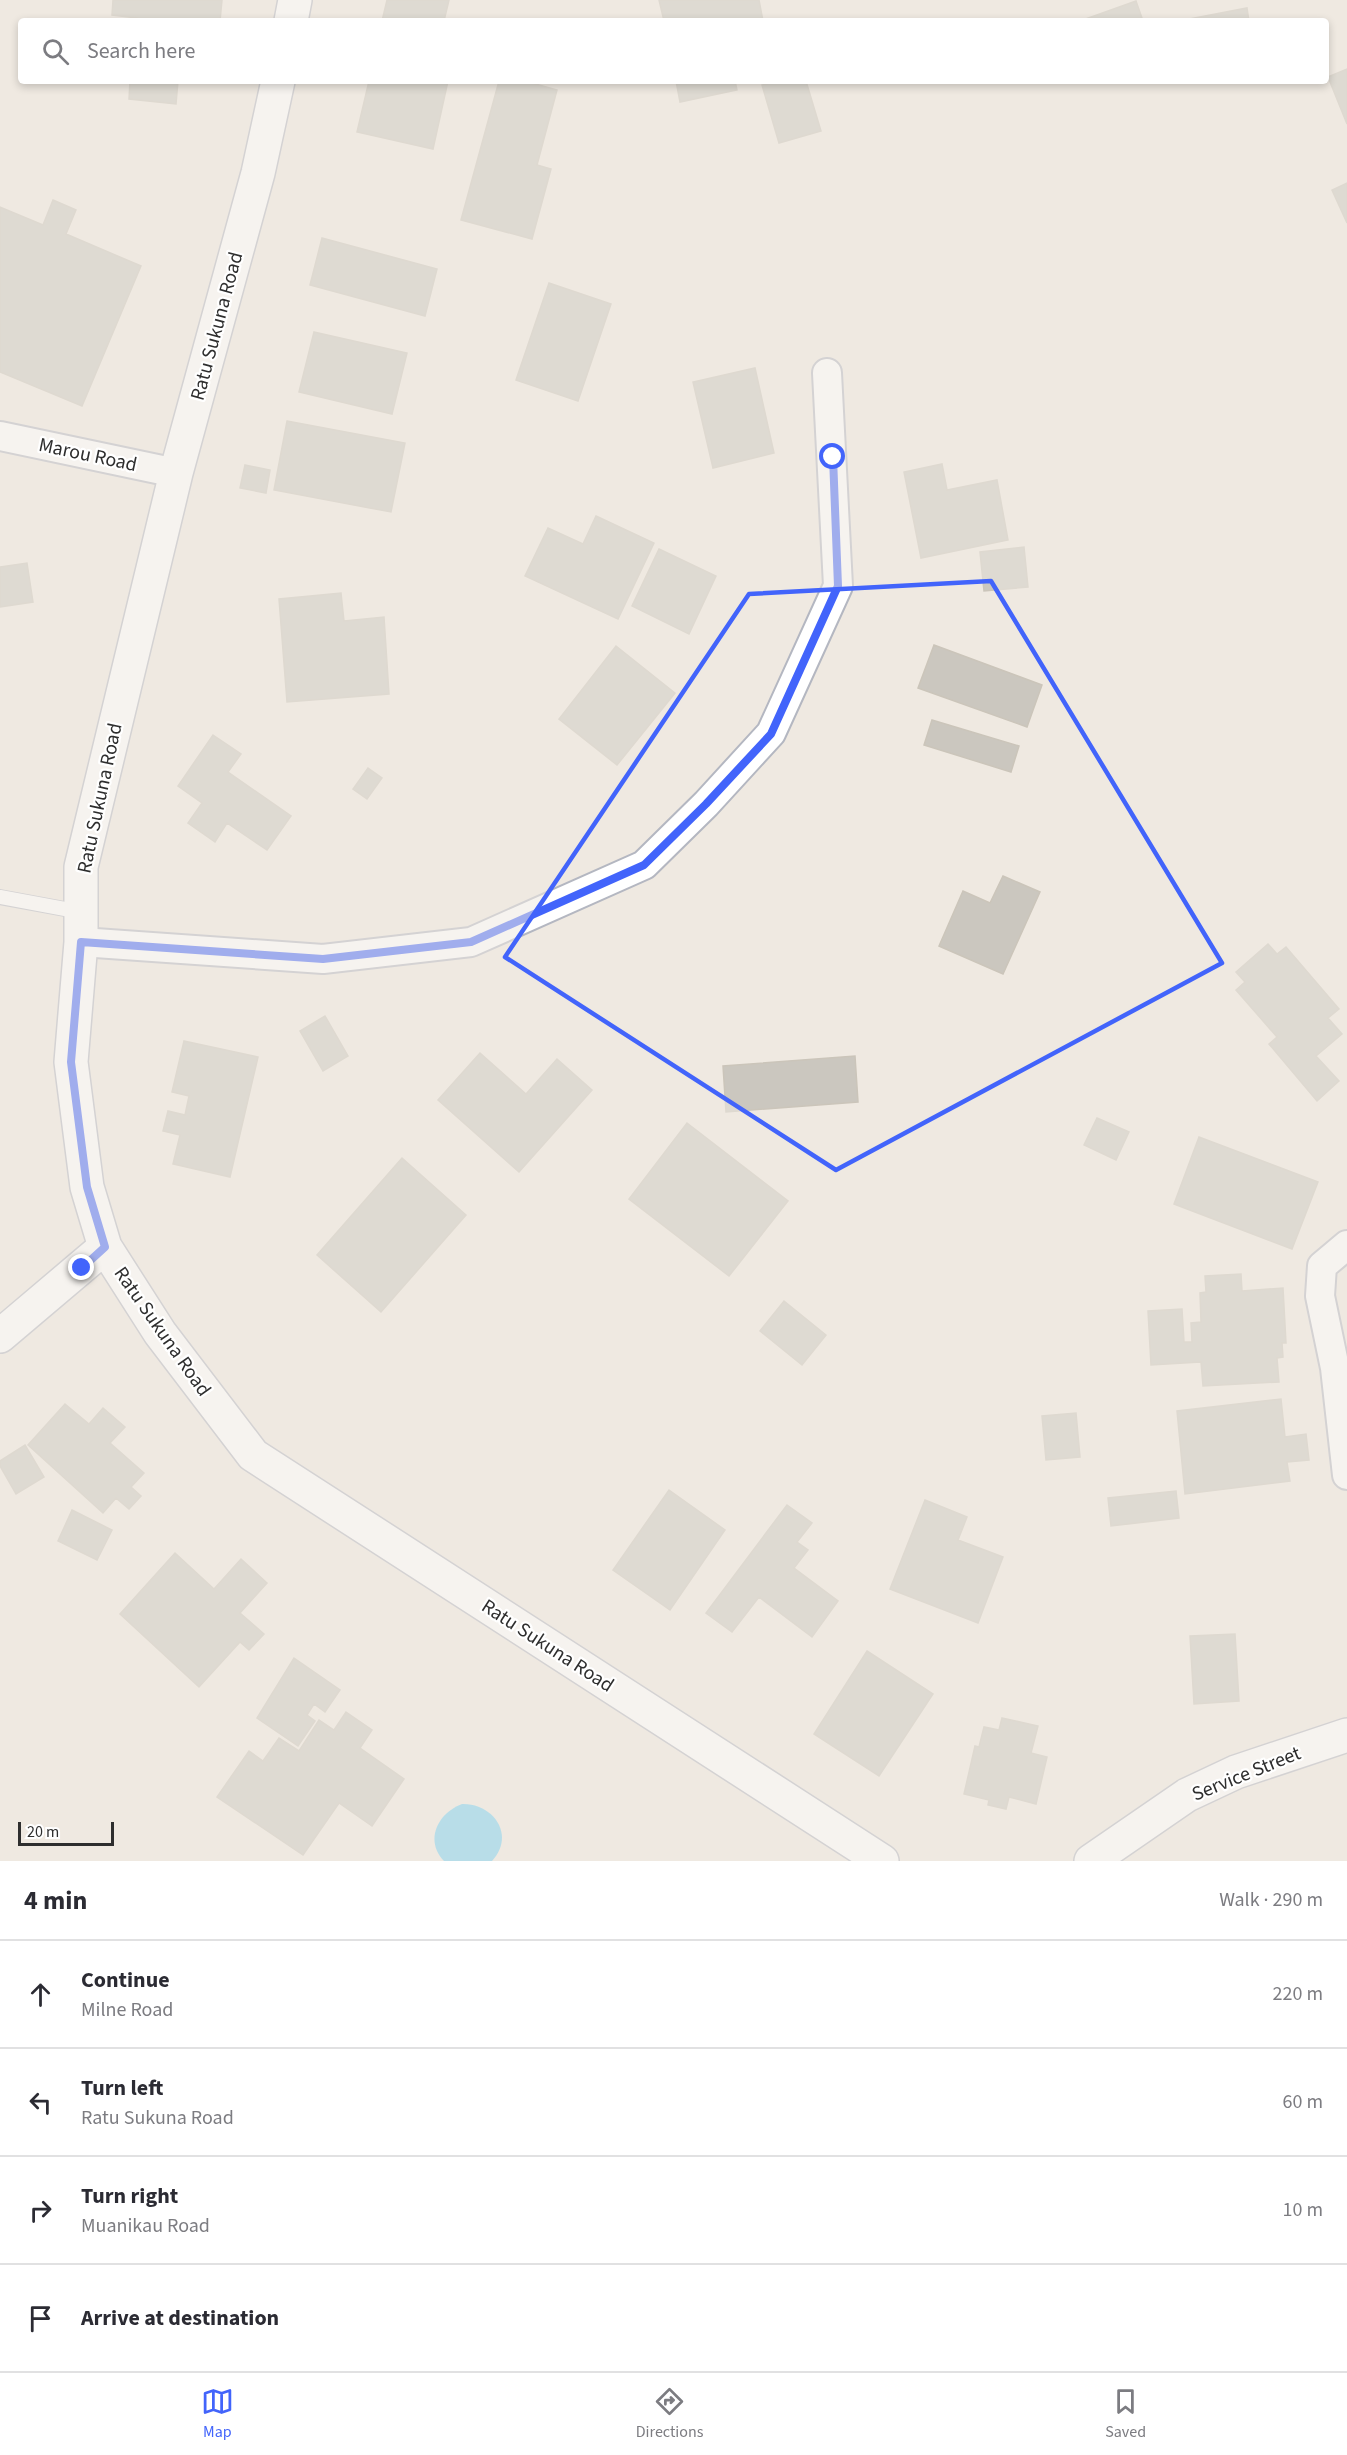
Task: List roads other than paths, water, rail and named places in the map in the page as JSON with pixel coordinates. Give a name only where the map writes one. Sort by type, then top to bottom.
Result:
[{"type":"main road","points":[[292,18],[295,0]]},
{"type":"main road","name":"Ratu Sukuna Road","points":[[277,84],[258,173],[176,472],[81,867],[81,927],[71,1062],[87,1187],[105,1247],[160,1333],[253,1455],[882,1861]]},
{"type":"main road","points":[[0,1336],[105,1247]]},
{"type":"main road","name":"Service Street","points":[[1091,1861],[1187,1795],[1236,1772],[1347,1735]]},
{"type":"street","points":[[81,927],[323,959],[471,942],[644,865],[706,804],[771,734],[838,586],[827,374]]},
{"type":"street","name":"Marou Road","points":[[0,436],[176,472]]},
{"type":"street","points":[[1347,1245],[1322,1266],[1320,1296],[1335,1368],[1347,1475]]},
{"type":"lane","points":[[0,897],[81,927]]},
{"type":"water","points":[[462,1804],[483,1809],[498,1822],[502,1841],[492,1861],[444,1861],[438,1853],[435,1844],[436,1828],[446,1814]]}]
